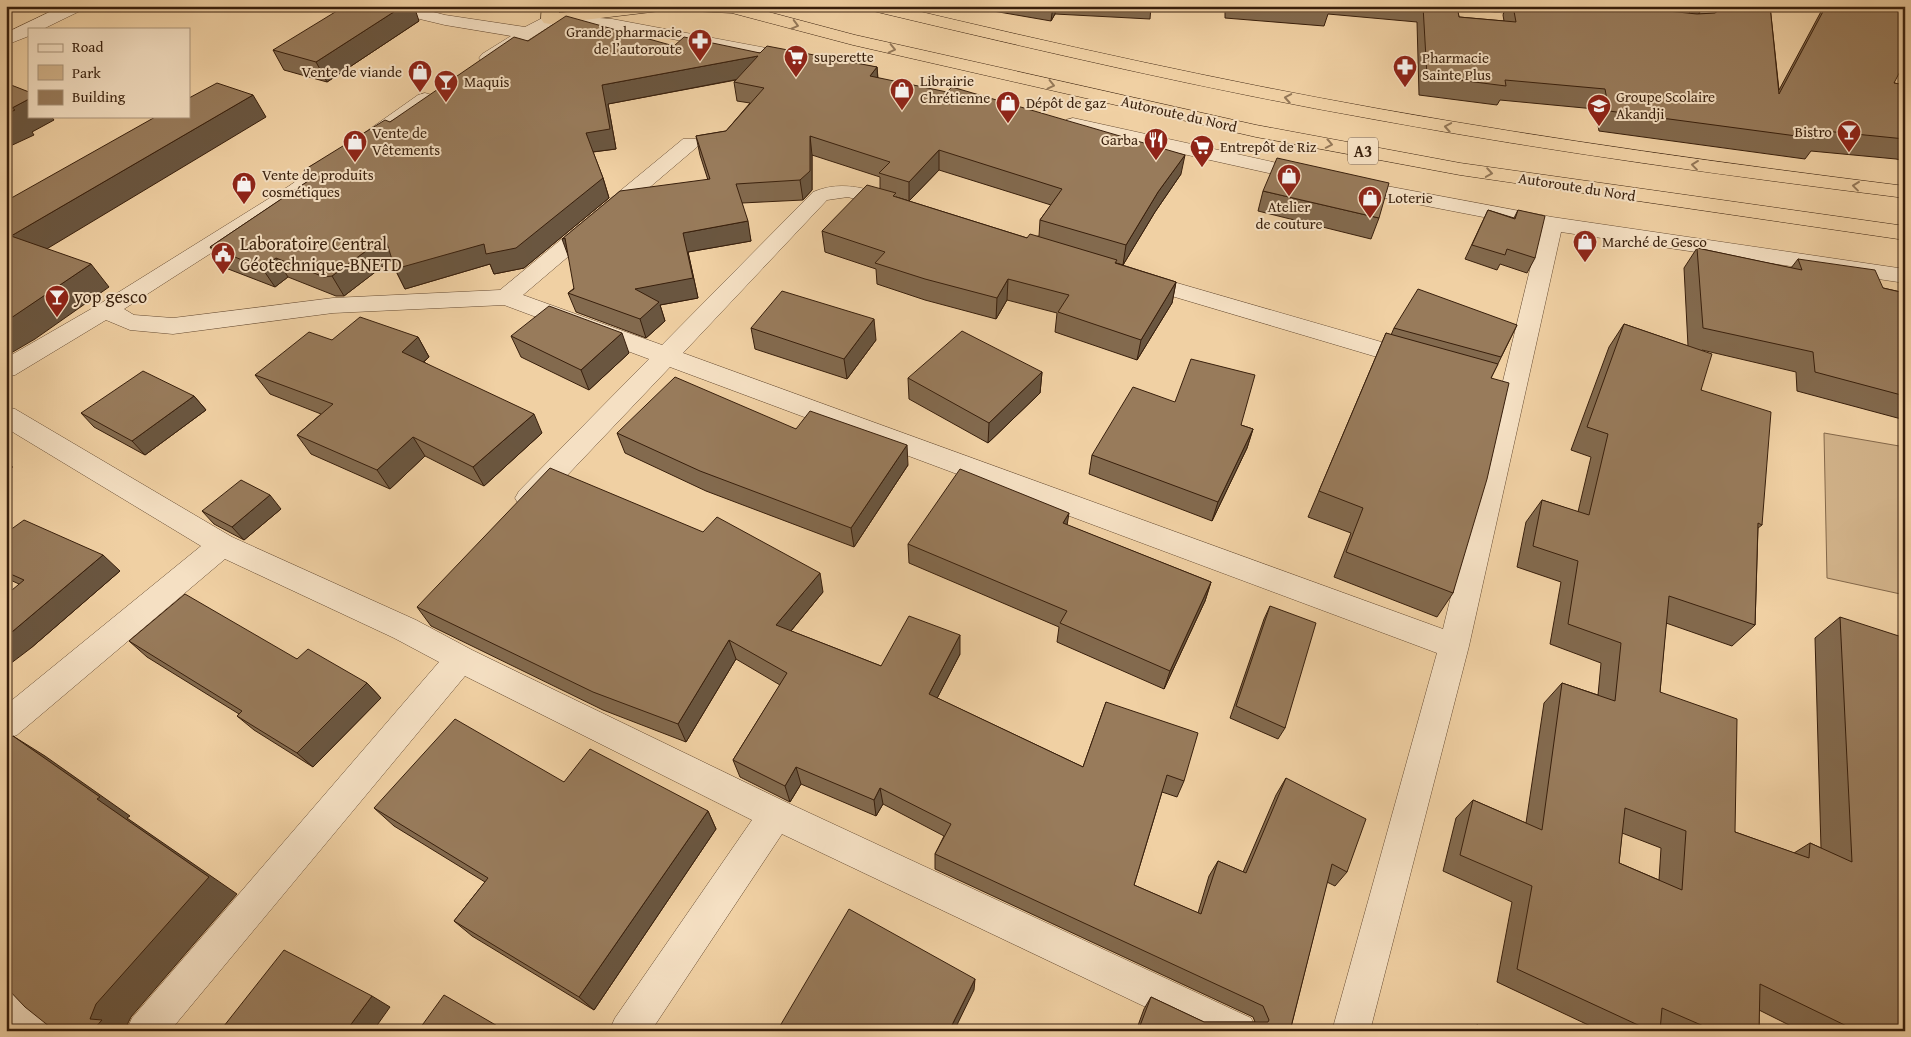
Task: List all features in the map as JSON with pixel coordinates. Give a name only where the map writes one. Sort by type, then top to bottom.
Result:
[{"type":"highway","points":[[550,12],[660,6]]},
{"type":"highway","name":"Autoroute du Nord","points":[[692,6],[728,7],[872,44],[1265,133],[1460,169],[1905,234]]},
{"type":"highway","name":"A3","points":[[873,6],[1170,74],[1450,127],[1673,162],[1905,192]]},
{"type":"street","points":[[31,28],[76,6]]},
{"type":"street","points":[[388,6],[445,20],[528,32]]},
{"type":"street","points":[[1486,6],[1565,14]]},
{"type":"street","points":[[1664,24],[1686,26],[1705,24],[1708,21],[1705,6]]},
{"type":"street","points":[[473,68],[528,32],[550,12],[821,64]]},
{"type":"street","points":[[6,40],[28,29]]},
{"type":"street","points":[[6,370],[106,310],[296,190],[392,120],[441,89]]},
{"type":"street","points":[[1050,119],[1409,198],[1552,224],[1905,276]]},
{"type":"street","points":[[506,297],[690,143]]},
{"type":"street","points":[[514,514],[665,354],[820,196],[836,190],[846,191],[913,210]]},
{"type":"street","points":[[1351,1031],[1454,646],[1503,384],[1552,224]]},
{"type":"street","points":[[1120,273],[1337,339],[1438,367]]},
{"type":"street","points":[[106,310],[129,321],[156,326],[207,322],[306,308],[399,300],[506,297],[1454,646]]},
{"type":"street","points":[[6,416],[222,545],[415,618],[461,659],[776,814],[1238,1031]]},
{"type":"street","points":[[6,725],[222,545]]},
{"type":"street","points":[[145,1031],[461,659]]},
{"type":"street","points":[[628,1031],[776,814]]},
{"type":"street","points":[[6,999],[47,1031]]},
{"type":"green space","points":[[1824,433],[1905,447],[1905,595],[1827,578]]},
{"type":"building","points":[[345,6],[403,6],[316,62],[273,50]]},
{"type":"building","points":[[1423,6],[1457,6],[1459,17],[1516,22],[1513,6],[1619,6],[1697,14],[1715,13],[1725,6],[1770,6],[1779,94],[1826,6],[1905,6],[1905,62],[1894,83],[1905,85],[1905,139],[1815,130],[1819,139],[1609,111],[1605,89],[1505,80],[1506,86],[1427,76]]},
{"type":"building","points":[[566,16],[674,46],[684,37],[760,53],[767,46],[877,67],[870,76],[947,92],[952,87],[1185,155],[1158,192],[1126,245],[1040,220],[1062,189],[939,150],[909,182],[879,173],[890,162],[810,136],[810,171],[800,180],[736,184],[748,221],[683,233],[693,278],[635,289],[659,302],[640,319],[568,293],[574,289],[565,238],[562,239],[620,191],[710,179],[696,136],[726,131],[764,88],[734,82],[758,56],[602,85],[610,129],[586,133],[603,178],[516,248],[486,254],[484,244],[395,269],[385,237],[332,276],[324,277],[276,258],[262,268],[210,247],[317,175],[304,170],[385,120],[390,122],[514,37],[528,41]]},
{"type":"building","points":[[6,83],[28,92],[28,100],[12,108],[15,110],[6,114]]},
{"type":"building","points":[[217,83],[253,95],[11,236],[91,264],[6,321],[6,201],[153,118],[190,118],[190,97]]},
{"type":"building","points":[[1277,158],[1389,183],[1379,218],[1263,191]]},
{"type":"building","points":[[867,185],[896,193],[893,196],[1027,238],[1030,234],[1117,260],[1115,263],[1176,282],[1141,340],[1058,312],[1069,295],[1008,279],[997,298],[925,279],[875,263],[885,252],[822,231]]},
{"type":"building","points":[[1488,210],[1515,219],[1518,210],[1545,216],[1535,258],[1507,249],[1505,255],[1472,245]]},
{"type":"building","points":[[1697,248],[1802,270],[1798,259],[1875,270],[1883,288],[1905,293],[1905,396],[1815,372],[1813,352],[1703,328]]},
{"type":"building","points":[[1418,289],[1517,325],[1501,357],[1394,328]]},
{"type":"building","points":[[782,291],[874,319],[844,359],[751,328]]},
{"type":"building","points":[[549,306],[622,333],[581,370],[511,336]]},
{"type":"building","points":[[360,317],[418,337],[402,352],[534,414],[473,467],[413,437],[377,470],[297,435],[333,404],[255,375],[309,332],[332,340]]},
{"type":"building","points":[[1624,324],[1712,354],[1701,390],[1771,412],[1762,525],[1758,523],[1755,625],[1669,596],[1660,692],[1737,719],[1735,832],[1809,858],[1810,843],[1852,862],[1840,617],[1905,638],[1905,1031],[1857,1031],[1760,984],[1759,1031],[1715,1031],[1662,1008],[1660,1031],[1651,1031],[1517,969],[1532,886],[1460,855],[1473,800],[1542,830],[1562,683],[1615,701],[1621,643],[1568,624],[1578,561],[1533,546],[1542,500],[1589,515],[1608,434],[1587,427]],"holes":[[[1625,808],[1686,831],[1682,890],[1619,863]]]},
{"type":"building","points":[[962,331],[1042,372],[989,423],[908,378]]},
{"type":"building","points":[[1386,333],[1498,364],[1491,378],[1509,383],[1487,479],[1453,593],[1346,552],[1363,508],[1319,491]]},
{"type":"building","points":[[1191,359],[1255,375],[1241,425],[1253,429],[1218,502],[1092,455],[1133,387],[1175,402]]},
{"type":"building","points":[[143,371],[194,396],[132,441],[81,413]]},
{"type":"building","points":[[675,377],[796,429],[810,411],[907,445],[851,528],[700,471],[617,433]]},
{"type":"building","points":[[550,468],[703,532],[717,517],[820,573],[776,625],[881,666],[909,616],[960,635],[929,694],[1083,767],[1106,702],[1198,733],[1184,781],[1167,775],[1134,885],[1201,914],[1218,861],[1246,873],[1286,778],[1366,819],[1347,872],[1332,864],[1290,1031],[1138,1031],[1151,997],[1204,1022],[1268,1022],[1269,1020],[1263,1006],[935,854],[951,824],[880,788],[874,800],[796,767],[785,786],[733,760],[787,673],[729,640],[678,724],[593,692],[417,607]]},
{"type":"building","points":[[960,469],[1069,513],[1063,523],[1211,582],[1170,671],[1060,623],[1067,611],[908,544]]},
{"type":"building","points":[[241,480],[270,495],[232,527],[202,511]]},
{"type":"building","points":[[24,520],[103,555],[6,637],[6,595],[24,580],[6,572],[6,533]]},
{"type":"building","points":[[185,594],[297,659],[308,649],[367,683],[297,753],[237,716],[242,711],[129,641]]},
{"type":"building","points":[[1270,606],[1316,623],[1285,728],[1236,706]]},
{"type":"building","points":[[455,719],[564,782],[590,749],[708,811],[579,997],[454,921],[488,878],[374,808]]},
{"type":"building","points":[[13,736],[100,797],[97,799],[209,877],[96,1004],[90,1019],[102,1020],[92,1031],[55,1031],[25,1007],[6,987],[6,741]]},
{"type":"building","points":[[849,909],[975,979],[949,1031],[777,1031]]},
{"type":"building","points":[[284,950],[372,996],[346,1031],[220,1031]]},
{"type":"building","points":[[444,995],[506,1031],[418,1031]]},
{"type":"building","points":[[1477,1025],[1489,1031],[1476,1031]]},
{"type":"place","name":"Grande pharmacie de l’autoroute","points":[[700,62]]},
{"type":"place","name":"superette","points":[[796,78]]},
{"type":"place","name":"Pharmacie Sainte Plus","points":[[1405,88]]},
{"type":"place","name":"Vente de viande","points":[[420,93]]},
{"type":"place","name":"Maquis","points":[[446,103]]},
{"type":"place","name":"Librairie Chrétienne","points":[[902,111]]},
{"type":"place","name":"Dépôt de gaz","points":[[1008,124]]},
{"type":"place","name":"Groupe Scolaire Akandji","points":[[1599,127]]},
{"type":"place","name":"Bistro","points":[[1849,153]]},
{"type":"place","name":"Garba","points":[[1156,161]]},
{"type":"place","name":"Vente de Vêtements","points":[[355,163]]},
{"type":"place","name":"Entrepôt de Riz","points":[[1202,168]]},
{"type":"place","name":"Atelier de couture","points":[[1289,197]]},
{"type":"place","name":"Vente de produits cosmétiques","points":[[244,205]]},
{"type":"place","name":"Loterie","points":[[1370,219]]},
{"type":"place","name":"Marché de Gesco","points":[[1585,263]]},
{"type":"place","name":"Laboratoire Central Géotechnique-BNETD","points":[[223,275]]},
{"type":"place","name":"yop gesco","points":[[57,318]]}]
